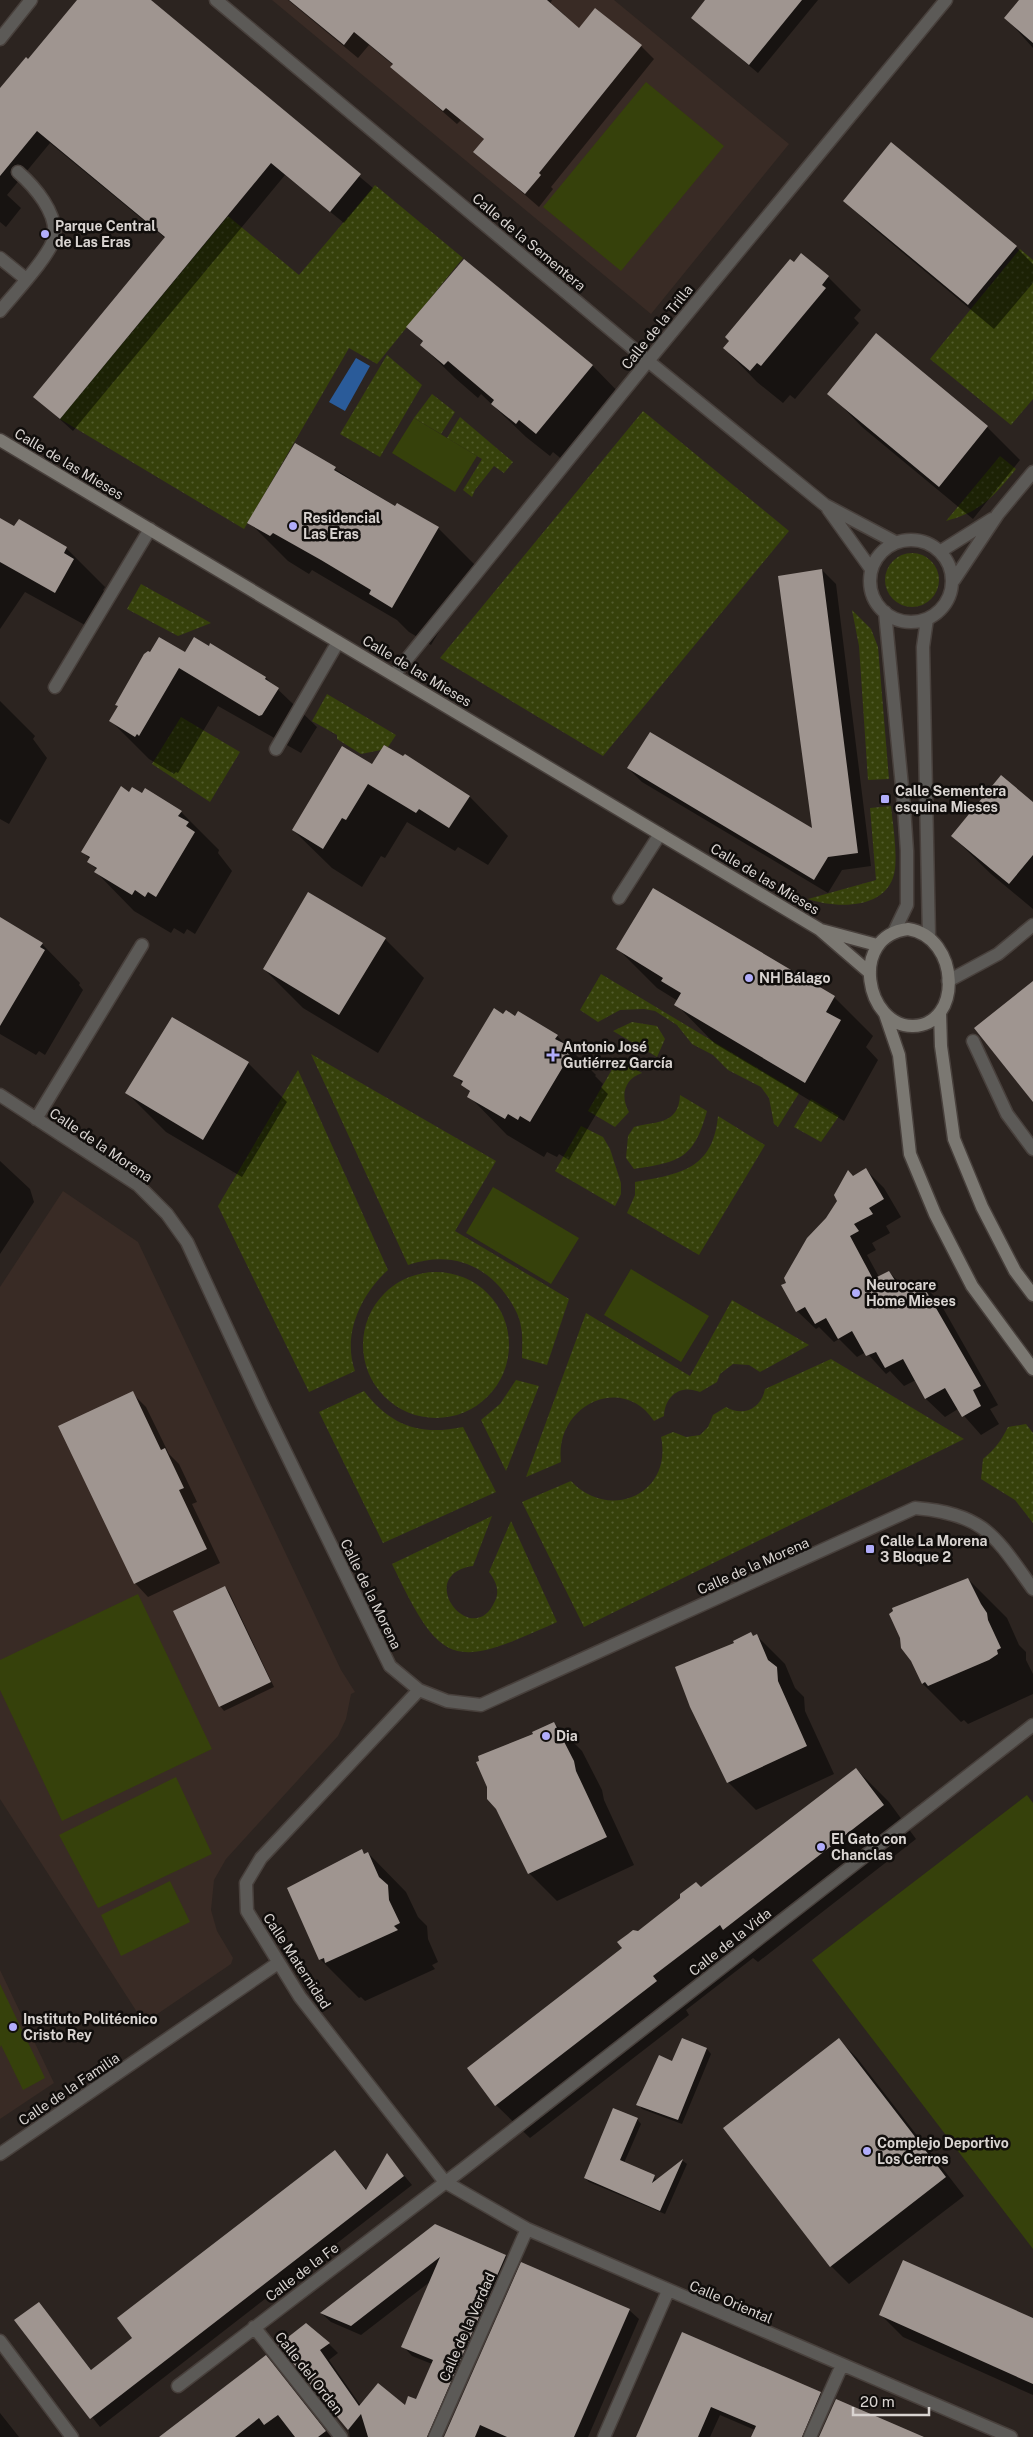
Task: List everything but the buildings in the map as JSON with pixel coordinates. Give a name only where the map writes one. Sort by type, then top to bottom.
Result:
[{"type":"main road","name":"Calle de las Mieses","points":[[0,440],[819,929],[870,974]]},
{"type":"main road","name":"Calle de las Mieses","points":[[819,929],[877,945]]},
{"type":"main road","points":[[1033,1295],[1006,1255],[982,1207],[954,1140],[940,1046],[940,1013],[947,996],[948,981],[944,957],[936,943],[919,931],[908,929],[894,932],[877,945],[870,974],[874,995],[885,1014],[899,1055],[910,1154],[935,1214],[972,1286],[1033,1369]]},
{"type":"main road","points":[[885,1014],[898,1023],[914,1026],[926,1023],[940,1013]]},
{"type":"street","points":[[0,39],[31,0]]},
{"type":"street","name":"Calle de la Sementera","points":[[216,0],[648,361],[825,505],[895,542]]},
{"type":"street","name":"Calle de la Trilla","points":[[394,674],[648,361],[946,0]]},
{"type":"street","points":[[0,311],[49,251],[54,238],[54,230],[38,190],[18,172]]},
{"type":"street","points":[[0,258],[26,279]]},
{"type":"street","points":[[884,612],[904,622],[927,619],[946,604],[954,580],[998,514],[1033,472]]},
{"type":"street","name":"Calle de la Sementera","points":[[825,505],[871,568]]},
{"type":"street","points":[[941,551],[998,514]]},
{"type":"street","points":[[55,687],[150,529]]},
{"type":"street","points":[[894,932],[907,905],[907,851],[884,612],[872,594],[871,568],[881,552],[895,542],[918,539],[934,545],[941,551],[951,568],[954,580]]},
{"type":"street","points":[[927,619],[923,647],[929,937]]},
{"type":"street","points":[[276,748],[338,642]]},
{"type":"street","points":[[619,898],[660,834]]},
{"type":"street","points":[[948,981],[998,954],[1033,926]]},
{"type":"street","name":"Calle de la Morena","points":[[36,1119],[142,945]]},
{"type":"street","points":[[973,1041],[1007,1114],[1033,1149]]},
{"type":"street","name":"Calle de la Morena","points":[[0,1095],[138,1185],[167,1214],[187,1242],[248,1375],[370,1629],[390,1666],[418,1690],[447,1701],[481,1705],[915,1508],[940,1510],[963,1516],[990,1533],[1033,1589]]},
{"type":"street","name":"Calle Maternidad","points":[[418,1690],[261,1858],[246,1883],[248,1911],[300,1997],[444,2182]]},
{"type":"street","name":"Calle de la Vida","points":[[444,2182],[1033,1725]]},
{"type":"street","name":"Calle de la Familia","points":[[0,2154],[278,1963]]},
{"type":"street","name":"Calle Oriental","points":[[444,2182],[527,2229],[668,2292],[1011,2437]]},
{"type":"street","name":"Calle de la Fe","points":[[178,2386],[444,2182]]},
{"type":"street","name":"Calle de la Verdad","points":[[435,2437],[527,2229]]},
{"type":"street","points":[[604,2437],[668,2292]]},
{"type":"street","name":"Calle del Orden","points":[[254,2327],[341,2437]]},
{"type":"street","points":[[0,2341],[72,2437]]},
{"type":"street","points":[[810,2437],[842,2365]]},
{"type":"shaded area","points":[[272,0],[297,0],[344,45],[354,32],[393,64],[391,67],[484,139],[474,153],[525,194],[540,175],[539,173],[609,86],[563,49],[565,15],[547,0],[614,0],[789,144],[651,314]]},
{"type":"shaded area","points":[[63,1191],[138,1242],[341,1670],[355,1692],[351,1694],[346,1719],[338,1736],[226,1859],[214,1880],[211,1910],[217,1931],[233,1958],[231,1964],[144,2023],[0,1799],[0,1287]]},
{"type":"shaded area","name":"Instituto Politécnico Cristo Rey","points":[[0,1970],[54,2083],[0,2119]]},
{"type":"green space","points":[[646,82],[724,146],[621,271],[543,207]]},
{"type":"green space","points":[[375,185],[463,258],[377,364],[349,348],[244,529],[60,419],[228,216],[299,275]]},
{"type":"green space","points":[[1020,249],[1033,260],[1033,399],[1011,425],[930,359]]},
{"type":"green space","points":[[387,355],[422,385],[380,457],[340,434]]},
{"type":"green space","points":[[432,394],[455,412],[441,434],[414,418]]},
{"type":"green space","points":[[643,411],[789,531],[603,756],[440,658]]},
{"type":"green space","points":[[460,417],[513,462],[504,473],[494,466],[475,490],[472,497],[463,490],[482,459],[447,438]]},
{"type":"green space","points":[[414,418],[477,456],[455,492],[392,453]]},
{"type":"green space","points":[[1000,456],[1016,469],[1008,479],[978,508],[946,521]]},
{"type":"green space","points":[[907,553],[917,553],[931,561],[937,570],[939,580],[937,590],[931,599],[917,607],[907,607],[897,602],[890,595],[885,585],[885,575],[890,565],[897,558]]},
{"type":"green space","points":[[141,584],[211,623],[178,636],[127,609]]},
{"type":"green space","points":[[852,610],[871,629],[878,647],[889,779],[868,780],[859,646]]},
{"type":"green space","points":[[327,694],[396,735],[388,747],[384,745],[381,750],[361,754],[337,739],[337,735],[312,721]]},
{"type":"green space","points":[[181,717],[240,752],[210,802],[152,764]]},
{"type":"green space","points":[[891,806],[895,869],[891,882],[883,892],[873,899],[847,905],[808,899],[876,880],[870,808]]},
{"type":"green space","points":[[601,974],[799,1093],[778,1127],[774,1124],[769,1098],[761,1087],[728,1070],[713,1055],[692,1044],[677,1025],[655,1011],[644,1009],[620,1010],[598,1022],[580,1010]]},
{"type":"green space","points":[[632,1022],[657,1026],[665,1039],[657,1057],[613,1031]]},
{"type":"green space","points":[[311,1054],[496,1161],[455,1231],[569,1299],[547,1365],[522,1358],[522,1335],[518,1316],[509,1299],[489,1277],[465,1263],[452,1260],[438,1259],[408,1265]]},
{"type":"green space","points":[[618,1059],[642,1073],[631,1079],[625,1089],[626,1106],[629,1112],[615,1127],[588,1111]]},
{"type":"green space","points":[[298,1070],[388,1270],[370,1291],[362,1303],[357,1316],[351,1343],[355,1371],[309,1392],[218,1206]]},
{"type":"green space","points":[[680,1095],[707,1111],[697,1139],[691,1148],[674,1160],[634,1169],[626,1158],[628,1136],[634,1127],[670,1117],[679,1105]]},
{"type":"green space","points":[[811,1099],[839,1116],[821,1142],[794,1127]]},
{"type":"green space","points":[[718,1116],[765,1145],[699,1255],[627,1213],[635,1195],[635,1182],[680,1172],[702,1158],[715,1134]]},
{"type":"green space","points":[[581,1126],[603,1137],[610,1149],[621,1183],[621,1194],[615,1206],[555,1171]]},
{"type":"green space","points":[[493,1187],[579,1238],[551,1284],[466,1233]]},
{"type":"green space","points":[[631,1269],[709,1316],[681,1362],[604,1315]]},
{"type":"green space","points":[[436,1272],[464,1277],[488,1293],[504,1317],[509,1345],[504,1373],[488,1397],[464,1413],[436,1418],[408,1413],[384,1397],[368,1373],[363,1345],[368,1317],[384,1293],[408,1277]]},
{"type":"green space","points":[[732,1300],[809,1345],[760,1372],[749,1365],[733,1364],[720,1374],[717,1382],[700,1392],[686,1389],[675,1393],[667,1402],[664,1416],[654,1421],[641,1407],[626,1399],[610,1398],[594,1402],[579,1411],[568,1424],[562,1442],[561,1462],[526,1477],[586,1313],[690,1376]]},
{"type":"green space","points":[[831,1359],[964,1439],[584,1627],[522,1502],[571,1481],[586,1493],[603,1499],[619,1500],[635,1496],[648,1487],[657,1474],[662,1457],[661,1437],[673,1432],[686,1437],[700,1435],[708,1427],[713,1415],[726,1407],[739,1411],[750,1409],[760,1402],[765,1389]]},
{"type":"green space","points":[[516,1380],[539,1386],[506,1471],[481,1420],[500,1404]]},
{"type":"green space","points":[[364,1391],[385,1413],[408,1425],[420,1429],[433,1430],[463,1427],[496,1492],[383,1543],[319,1412]]},
{"type":"green space","points":[[1026,1424],[1033,1433],[1033,1523],[1015,1500],[981,1479],[983,1459],[991,1452],[1008,1427]]},
{"type":"green space","points":[[492,1516],[473,1566],[456,1572],[448,1582],[447,1594],[453,1606],[462,1615],[474,1618],[485,1615],[495,1601],[497,1594],[496,1586],[489,1572],[511,1521],[557,1622],[494,1648],[472,1652],[454,1650],[439,1641],[424,1624],[392,1564]]},
{"type":"green space","points":[[138,1594],[212,1749],[62,1821],[0,1690],[0,1660]]},
{"type":"green space","points":[[176,1777],[212,1854],[98,1908],[59,1835]]},
{"type":"green space","points":[[1027,1795],[1033,1803],[1033,2249],[812,1960]]},
{"type":"green space","points":[[170,1881],[190,1922],[121,1956],[101,1915]]},
{"type":"green space","points":[[0,1984],[45,2078],[23,2090],[1,2045],[0,2048]]},
{"type":"water","points":[[356,358],[370,366],[345,411],[329,402]]},
{"type":"place","name":"Parque Central de Las Eras","points":[[45,234]]},
{"type":"place","name":"Residencial Las Eras","points":[[293,526]]},
{"type":"place","name":"Calle Sementera esquina Mieses","points":[[885,799]]},
{"type":"place","name":"NH Bálago","points":[[749,978]]},
{"type":"place","name":"Antonio José Gutiérrez García","points":[[553,1055]]},
{"type":"place","name":"Neurocare Home Mieses","points":[[856,1293]]},
{"type":"place","name":"Calle La Morena 3 Bloque 2","points":[[870,1549]]},
{"type":"place","name":"Dia","points":[[546,1736]]},
{"type":"place","name":"El Gato con Chanclas","points":[[821,1847]]},
{"type":"place","name":"Instituto Politécnico Cristo Rey","points":[[13,2027]]},
{"type":"place","name":"Complejo Deportivo Los Cerros","points":[[867,2151]]}]
